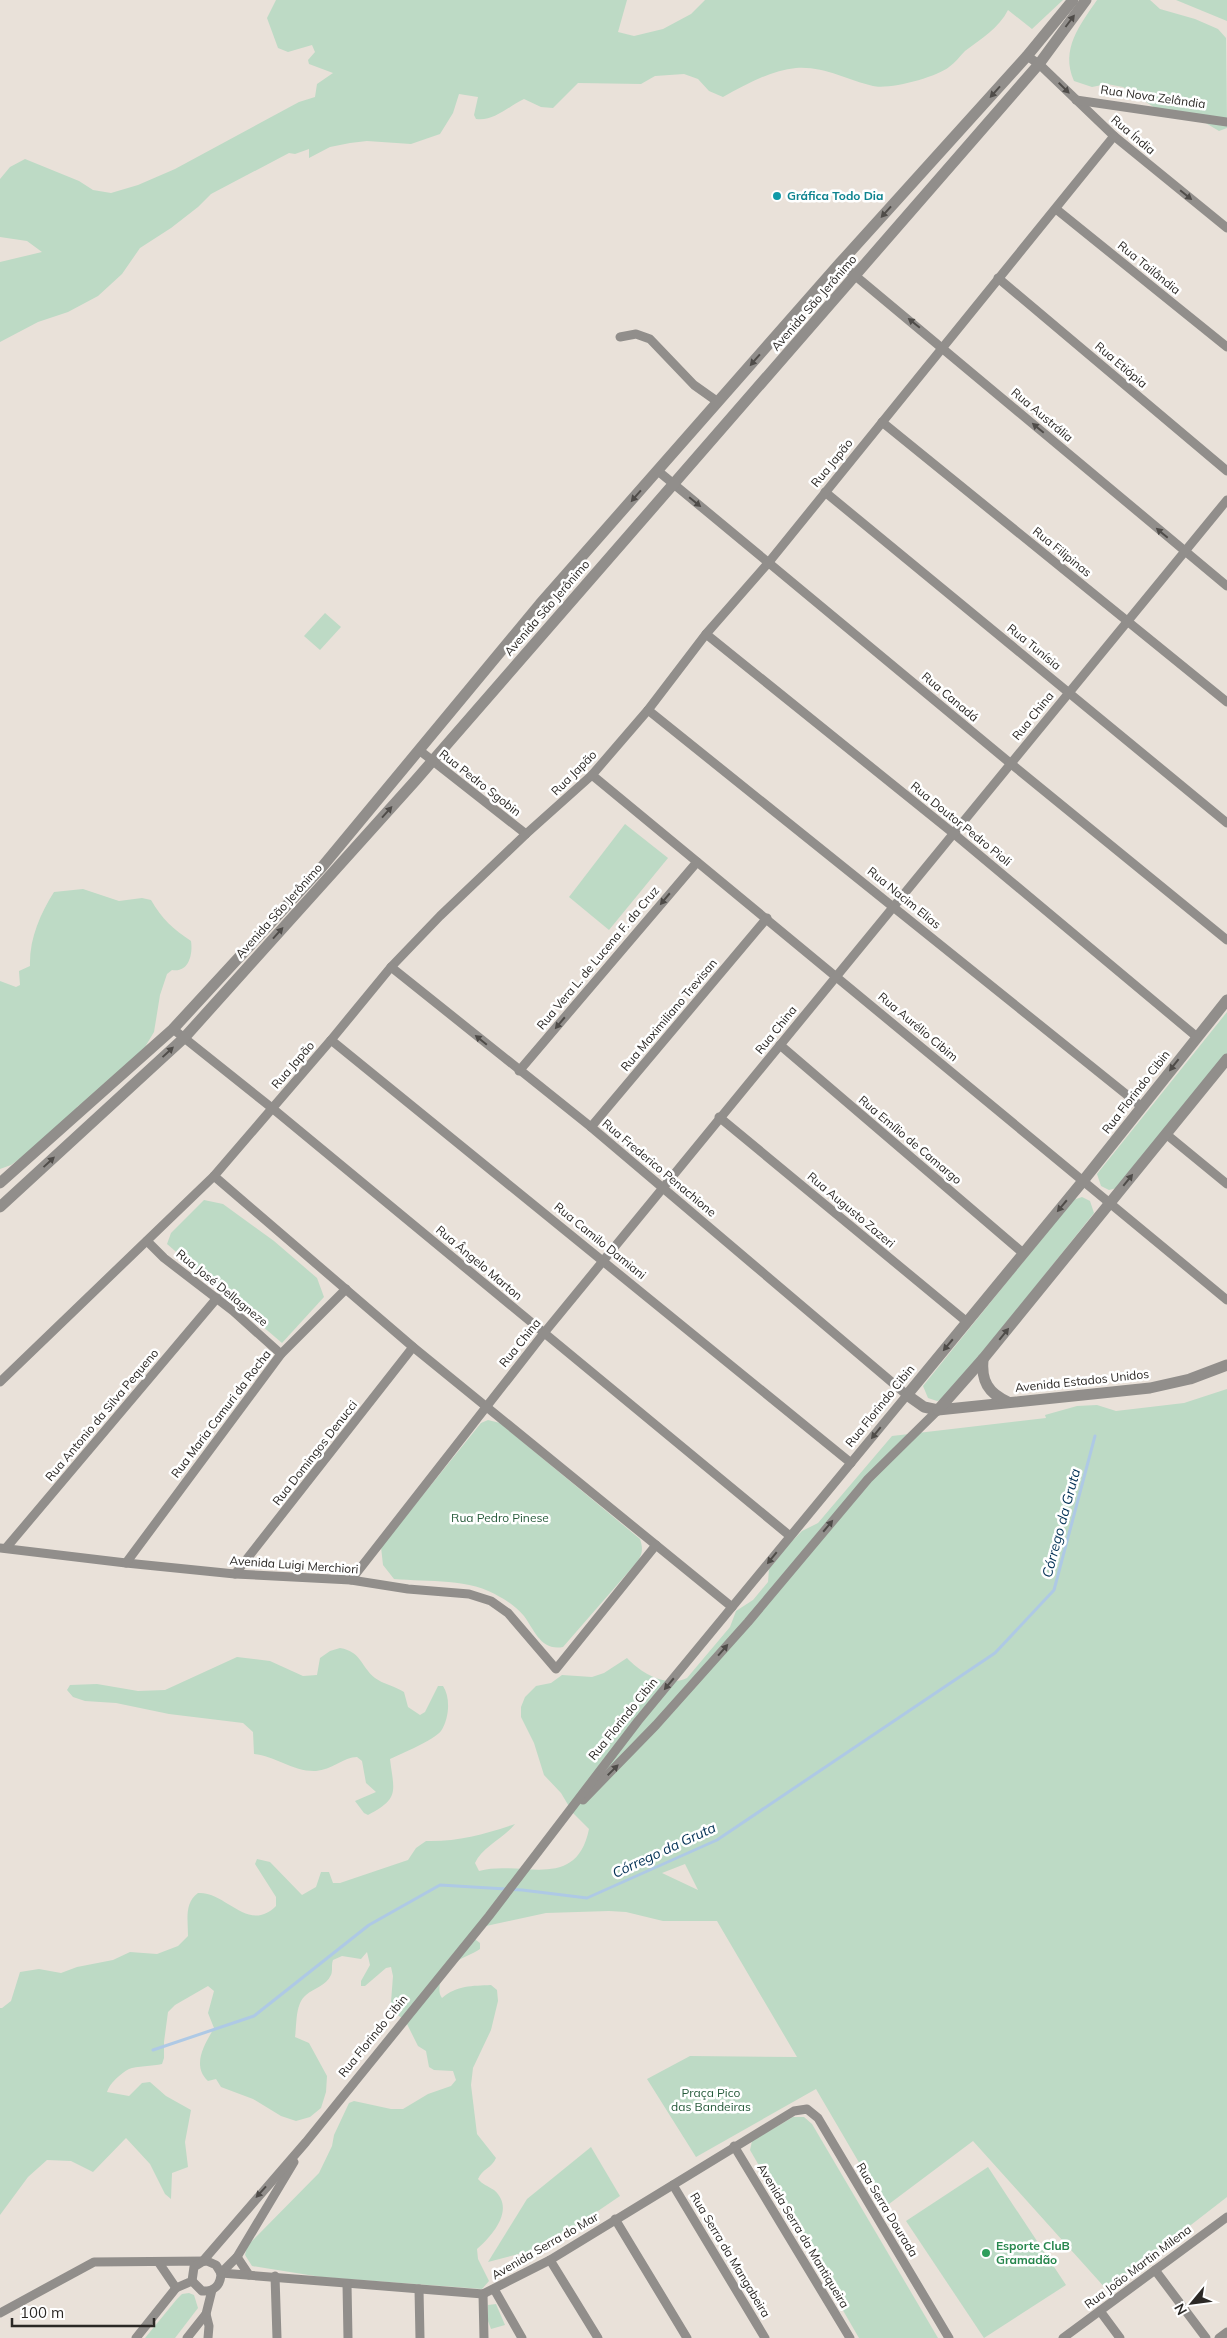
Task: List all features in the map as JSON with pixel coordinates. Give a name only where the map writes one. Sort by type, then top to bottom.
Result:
[{"type":"street","name":"Avenida São Jerônimo","points":[[0,1183],[173,1029],[322,867],[540,604],[840,263],[1027,56],[1072,0]]},
{"type":"street","name":"Avenida São Jerônimo","points":[[0,1207],[184,1038],[431,762],[856,276],[1039,64],[1086,0]]},
{"type":"street","name":"Rua Índia","points":[[1027,56],[1039,64],[1114,136],[1227,228]]},
{"type":"street","name":"Rua Nova Zelândia","points":[[1076,100],[1184,114],[1227,122]]},
{"type":"street","name":"Rua Japão","points":[[2,1377],[214,1176],[391,967],[526,834],[592,775],[648,710],[706,634],[769,562],[1114,136]]},
{"type":"street","name":"Rua Tailândia","points":[[1056,209],[1227,347]]},
{"type":"street","name":"Rua Austrália","points":[[840,263],[942,346],[1227,586]]},
{"type":"street","name":"Rua Etiópia","points":[[998,278],[1227,470]]},
{"type":"street","points":[[620,336],[636,334],[650,339],[694,385],[718,402]]},
{"type":"street","name":"Rua Filipinas","points":[[882,422],[1227,702]]},
{"type":"street","name":"Rua Canadá","points":[[658,471],[1010,764],[1227,940]]},
{"type":"street","name":"Rua Tunísia","points":[[825,492],[1227,823]]},
{"type":"street","name":"Rua China","points":[[351,1580],[486,1405],[719,1117],[780,1046],[893,905],[1227,500]]},
{"type":"street","name":"Rua Doutor Pedro Pioli","points":[[706,634],[953,833],[1196,1037]]},
{"type":"street","name":"Rua Nacim Elias","points":[[648,710],[1142,1107]]},
{"type":"street","name":"Rua Pedro Sgobin","points":[[419,750],[431,762],[526,834]]},
{"type":"street","name":"Rua Aurélio Cibim","points":[[592,775],[1227,1300]]},
{"type":"street","name":"Rua Vera L. de Lucena F. da Cruz","points":[[519,1071],[696,862]]},
{"type":"street","name":"Rua Maximiliano Trevisan","points":[[591,1127],[767,918]]},
{"type":"street","name":"Rua Frederico Penachione","points":[[391,967],[591,1127],[906,1395]]},
{"type":"street","name":"Rua Florindo Cibin","points":[[136,2338],[176,2288],[192,2276],[306,2142],[489,1916],[638,1721],[1083,1181],[1227,1000]]},
{"type":"street","name":"Rua Ângelo Marton","points":[[173,1029],[272,1108],[790,1536]]},
{"type":"street","name":"Rua Camilo Damiani","points":[[331,1040],[604,1260],[851,1463]]},
{"type":"street","name":"Rua Emílio de Camargo","points":[[780,1046],[1024,1253]]},
{"type":"street","name":"Rua Florindo Cibin","points":[[554,1829],[648,1734],[748,1622],[868,1478],[938,1410],[983,1359],[1227,1060]]},
{"type":"street","name":"Rua Augusto Zazeri","points":[[719,1117],[967,1322]]},
{"type":"street","points":[[1166,1134],[1227,1184]]},
{"type":"street","points":[[14,1171],[26,1182]]},
{"type":"street","points":[[214,1176],[413,1348],[486,1405],[732,1607]]},
{"type":"street","name":"Rua José Dellagneze","points":[[147,1241],[164,1258],[216,1298],[281,1354]]},
{"type":"street","name":"Rua Maria Camuri da Rocha","points":[[126,1563],[281,1354],[346,1289]]},
{"type":"street","name":"Rua Antonio da Silva Pequeno","points":[[3,1548],[216,1298]]},
{"type":"street","name":"Rua Domingos Denucci","points":[[235,1574],[413,1348]]},
{"type":"street","points":[[983,1359],[982,1374],[987,1387],[996,1397],[1009,1403]]},
{"type":"street","name":"Avenida Estados Unidos","points":[[938,1410],[1150,1388],[1190,1379],[1227,1365]]},
{"type":"street","points":[[906,1395],[924,1407],[938,1410]]},
{"type":"street","name":"Avenida Luigi Merchiori","points":[[3,1548],[235,1574],[351,1580],[408,1589],[469,1594],[491,1601],[508,1613],[556,1669],[656,1545]]},
{"type":"street","name":"Rua Serra Dourada","points":[[794,2111],[807,2109],[818,2118],[950,2338]]},
{"type":"street","name":"Avenida Serra do Mar","points":[[202,2262],[212,2262],[221,2273],[483,2294],[550,2260],[794,2111]]},
{"type":"street","name":"Rua Florindo Cibin","points":[[221,2273],[237,2257],[306,2142]]},
{"type":"street","name":"Avenida Serra da Mantiqueira","points":[[734,2146],[850,2338]]},
{"type":"street","name":"Rua Serra da Mangabeira","points":[[673,2184],[765,2338]]},
{"type":"street","name":"Rua João Martin Milena","points":[[1063,2338],[1227,2217]]},
{"type":"street","points":[[615,2219],[687,2338]]},
{"type":"street","points":[[237,2257],[249,2275]]},
{"type":"street","points":[[550,2260],[598,2338]]},
{"type":"street","points":[[0,2313],[94,2262],[202,2262]]},
{"type":"street","points":[[159,2263],[192,2276],[194,2286],[202,2291],[212,2290]]},
{"type":"street","points":[[159,2263],[176,2288]]},
{"type":"street","points":[[1155,2270],[1206,2338]]},
{"type":"street","points":[[187,2338],[206,2314],[212,2290],[220,2283],[221,2273]]},
{"type":"street","points":[[276,2276],[277,2338]]},
{"type":"street","points":[[347,2284],[348,2338]]},
{"type":"street","points":[[419,2289],[420,2338]]},
{"type":"street","points":[[494,2290],[522,2338]]},
{"type":"street","points":[[483,2294],[484,2338]]},
{"type":"street","points":[[1100,2311],[1120,2338]]},
{"type":"street","points":[[206,2314],[209,2326],[208,2338]]},
{"type":"street","points":[[194,2330],[203,2338]]},
{"type":"street","points":[[1219,2338],[1227,2332]]},
{"type":"green space","points":[[276,0],[627,0],[618,32],[634,36],[663,29],[691,14],[705,0],[1063,0],[1032,29],[1008,10],[995,28],[943,71],[924,78],[890,86],[873,86],[826,71],[796,68],[768,75],[723,97],[709,91],[698,79],[684,74],[655,76],[641,84],[578,83],[553,108],[541,107],[524,99],[495,116],[482,119],[476,119],[474,115],[478,97],[459,94],[453,113],[440,134],[411,144],[367,141],[350,143],[330,147],[309,158],[309,149],[295,154],[289,153],[211,194],[171,228],[140,248],[122,274],[98,296],[68,312],[38,322],[0,342],[0,262],[42,252],[27,241],[0,237],[0,179],[10,167],[25,159],[79,181],[93,190],[111,193],[138,185],[175,169],[299,102],[315,97],[317,84],[333,73],[309,64],[308,60],[315,52],[312,45],[288,52],[278,48],[267,18]]},
{"type":"green space","points":[[1097,0],[1150,0],[1160,9],[1195,19],[1218,29],[1226,38],[1227,128],[1219,131],[1204,122],[1166,115],[1123,87],[1107,84],[1092,87],[1074,81],[1069,58],[1071,48],[1079,28]]},
{"type":"green space","points":[[1176,0],[1227,0],[1227,21]]},
{"type":"green space","points":[[325,613],[341,627],[320,650],[304,636]]},
{"type":"green space","points":[[625,824],[668,858],[609,930],[569,897]]},
{"type":"green space","points":[[83,889],[119,901],[142,898],[151,900],[168,923],[191,941],[189,962],[182,969],[172,970],[167,974],[160,995],[154,1032],[139,1057],[93,1099],[78,1106],[65,1127],[11,1165],[0,1169],[0,981],[16,987],[20,985],[19,971],[30,966],[33,937],[44,909],[54,892]]},
{"type":"green space","points":[[1227,1012],[1227,1054],[1117,1188],[1109,1190],[1101,1186],[1097,1174]]},
{"type":"green space","points":[[1082,1197],[1090,1201],[1094,1213],[946,1399],[937,1401],[928,1398],[923,1386],[1073,1200]]},
{"type":"green space","points":[[204,1200],[223,1204],[274,1241],[317,1278],[324,1297],[282,1343],[167,1244],[171,1233]]},
{"type":"green space","name":"Praça Pico das Bandeiras","points":[[1227,1389],[1227,2197],[1107,2290],[973,2141],[885,2207],[816,2089],[696,2157],[647,2079],[690,2056],[797,2057],[717,1921],[663,1921],[626,1912],[546,1913],[486,1926],[472,1937],[480,1943],[480,1949],[450,1965],[442,1976],[439,1989],[442,1998],[459,1988],[465,1987],[491,1985],[497,1990],[498,2001],[491,2030],[473,2068],[471,2085],[477,2134],[496,2158],[478,2179],[494,2190],[500,2197],[503,2205],[502,2214],[495,2230],[477,2249],[478,2259],[489,2281],[482,2289],[321,2277],[252,2266],[245,2255],[247,2246],[319,2173],[349,2103],[354,2101],[391,2109],[403,2109],[428,2094],[451,2086],[456,2080],[453,2071],[434,2070],[429,2067],[426,2051],[418,2046],[405,2020],[393,2012],[391,2002],[393,1976],[391,1967],[386,1968],[365,1986],[361,1986],[361,1981],[370,1965],[367,1952],[361,1959],[342,1956],[333,1960],[332,1973],[329,1979],[306,1995],[300,2004],[295,2037],[309,2043],[327,2076],[326,2092],[321,2108],[310,2117],[296,2121],[281,2116],[253,2099],[221,2087],[216,2079],[208,2081],[203,2075],[200,2061],[201,2054],[214,2028],[208,2013],[214,1991],[208,1986],[175,2005],[168,2012],[162,2064],[129,2069],[116,2079],[107,2092],[129,2096],[142,2083],[150,2082],[166,2096],[191,2110],[185,2142],[188,2167],[172,2173],[171,2199],[165,2194],[150,2164],[126,2138],[93,2172],[71,2161],[47,2160],[28,2177],[0,2215],[0,2008],[11,2001],[20,1972],[39,1969],[61,1973],[77,1967],[113,1960],[130,1952],[157,1954],[178,1946],[188,1936],[187,1918],[189,1907],[198,1893],[218,1898],[246,1914],[256,1916],[266,1913],[276,1906],[276,1897],[255,1864],[257,1859],[270,1862],[302,1895],[316,1887],[321,1872],[329,1872],[333,1883],[340,1883],[408,1860],[416,1848],[426,1841],[471,1837],[515,1824],[478,1857],[475,1863],[479,1871],[495,1868],[544,1870],[559,1867],[572,1861],[582,1849],[589,1829],[573,1813],[561,1793],[544,1775],[534,1743],[521,1717],[521,1707],[525,1697],[536,1686],[551,1683],[562,1675],[592,1677],[604,1673],[627,1658],[639,1669],[662,1680],[679,1681],[687,1678],[730,1627],[736,1611],[753,1600],[768,1582],[769,1569],[787,1546],[802,1531],[818,1523],[892,1436],[1046,1418],[1045,1415],[1077,1406],[1097,1405],[1116,1411],[1184,1403]],"holes":[[[685,1864],[698,1890],[662,1873]]]},
{"type":"green space","name":"Rua Pedro Pinese","points":[[488,1420],[500,1423],[640,1539],[642,1545],[642,1551],[637,1562],[563,1647],[549,1646],[544,1643],[519,1611],[489,1591],[449,1582],[394,1579],[383,1565],[381,1547],[481,1423]]},
{"type":"green space","points":[[340,1648],[357,1656],[375,1678],[404,1692],[408,1707],[420,1715],[425,1712],[438,1686],[443,1686],[447,1696],[446,1721],[441,1731],[425,1742],[390,1759],[393,1787],[390,1799],[386,1804],[368,1815],[364,1813],[355,1801],[376,1792],[366,1783],[362,1761],[357,1757],[347,1759],[322,1770],[308,1771],[254,1754],[253,1732],[243,1723],[169,1714],[116,1703],[85,1701],[73,1697],[67,1690],[70,1685],[97,1684],[138,1691],[165,1690],[237,1657],[270,1661],[303,1676],[317,1675],[320,1658],[330,1651]]},
{"type":"green space","points":[[793,2117],[804,2117],[812,2124],[938,2338],[859,2338],[750,2150],[752,2141]]},
{"type":"green space","points":[[591,2147],[620,2196],[545,2247],[488,2262],[527,2199]]},
{"type":"green space","name":"Esporte CluB Gramadão","points":[[988,2167],[1066,2285],[984,2338],[906,2221]]},
{"type":"green space","points":[[189,2293],[194,2295],[198,2308],[175,2338],[145,2338],[177,2299],[182,2294]]},
{"type":"green space","points":[[496,2304],[505,2325],[491,2329],[488,2321],[488,2305]]},
{"type":"waterway","name":"Córrego da Gruta","points":[[153,2050],[254,2016],[369,1925],[440,1885],[522,1890],[587,1898],[717,1840],[995,1653],[1054,1590],[1095,1436]]},
{"type":"place","name":"Gráfica Todo Dia","points":[[777,196]]},
{"type":"place","name":"Esporte CluB Gramadão","points":[[986,2253]]}]
